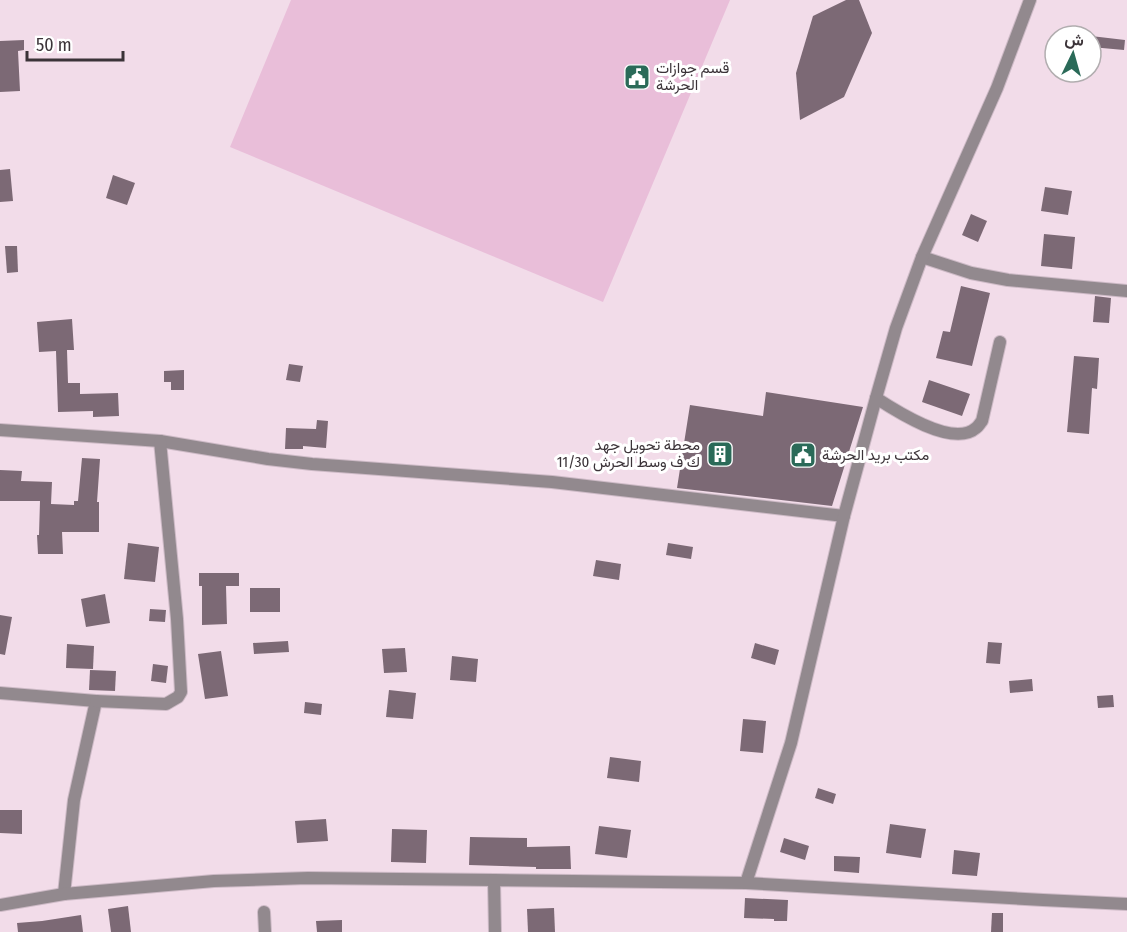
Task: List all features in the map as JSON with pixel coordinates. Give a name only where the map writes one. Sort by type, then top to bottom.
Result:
[{"type":"street","points":[[746,883],[791,743],[844,516],[896,328],[922,257],[997,88],[1030,0]]},
{"type":"street","points":[[922,257],[971,273],[1008,280],[1127,291]]},
{"type":"street","points":[[876,398],[936,430],[964,433],[975,429],[982,421],[999,342]]},
{"type":"street","points":[[0,430],[160,441],[279,460],[552,482],[844,516]]},
{"type":"street","points":[[0,693],[166,704],[178,697],[181,692],[177,619],[160,441]]},
{"type":"street","points":[[64,894],[74,800],[96,701]]},
{"type":"street","points":[[0,905],[64,894],[226,880],[308,878],[746,883],[1127,904]]},
{"type":"street","points":[[495,880],[495,932]]},
{"type":"street","points":[[264,912],[265,932]]},
{"type":"shaded area","points":[[291,0],[730,0],[603,302],[230,147]]},
{"type":"building","points":[[846,0],[859,0],[872,33],[844,97],[800,120],[796,73],[813,16]]},
{"type":"building","points":[[1103,37],[1125,40],[1124,50],[1103,48]]},
{"type":"building","points":[[24,40],[24,50],[18,51],[20,91],[0,92],[0,41]]},
{"type":"building","points":[[10,169],[13,201],[0,202],[0,170]]},
{"type":"building","points":[[113,175],[135,183],[127,205],[106,198]]},
{"type":"building","points":[[1045,187],[1072,191],[1068,215],[1041,211]]},
{"type":"building","points":[[971,214],[987,221],[978,242],[962,235]]},
{"type":"building","points":[[1044,234],[1075,237],[1072,269],[1041,266]]},
{"type":"building","points":[[5,246],[17,246],[18,272],[7,273]]},
{"type":"building","points":[[961,286],[990,293],[972,366],[936,358],[943,331],[950,332]]},
{"type":"building","points":[[1095,296],[1111,298],[1109,323],[1093,322]]},
{"type":"building","points":[[72,319],[74,350],[67,350],[68,383],[80,383],[80,394],[118,393],[119,416],[93,417],[93,411],[58,412],[56,351],[39,352],[37,322]]},
{"type":"building","points":[[1074,356],[1099,358],[1097,389],[1092,388],[1089,434],[1067,432]]},
{"type":"building","points":[[289,364],[303,366],[300,382],[286,380]]},
{"type":"building","points":[[184,370],[184,390],[171,390],[171,382],[164,382],[164,371]]},
{"type":"building","points":[[929,380],[970,394],[962,416],[922,402]]},
{"type":"building","name":"مكتب بريد الحرشة","points":[[766,392],[863,407],[832,506],[677,488],[690,405],[763,416]]},
{"type":"building","points":[[317,420],[328,421],[326,448],[303,446],[303,449],[285,449],[286,428],[316,429]]},
{"type":"building","points":[[82,458],[100,459],[97,502],[99,502],[99,532],[62,532],[63,554],[38,554],[40,501],[0,501],[0,470],[22,471],[21,481],[52,482],[51,504],[74,505],[74,501],[78,501]]},
{"type":"building","points":[[128,543],[159,547],[155,582],[124,579]]},
{"type":"building","points":[[668,543],[693,547],[691,559],[666,555]]},
{"type":"building","points":[[596,560],[621,564],[619,580],[593,576]]},
{"type":"building","points":[[199,573],[239,573],[239,586],[226,586],[227,624],[202,625],[202,586],[199,586]]},
{"type":"building","points":[[250,588],[280,588],[280,612],[250,612]]},
{"type":"building","points":[[105,594],[110,623],[86,627],[81,599]]},
{"type":"building","points":[[150,609],[166,610],[165,622],[149,621]]},
{"type":"building","points":[[0,615],[12,617],[5,655],[0,654]]},
{"type":"building","points":[[288,641],[289,652],[254,654],[253,643]]},
{"type":"building","points":[[988,642],[1002,643],[1000,664],[986,663]]},
{"type":"building","points":[[755,643],[779,650],[775,665],[751,658]]},
{"type":"building","points":[[67,644],[94,646],[93,669],[66,668]]},
{"type":"building","points":[[405,648],[407,672],[384,673],[382,649]]},
{"type":"building","points":[[221,651],[228,696],[205,699],[198,654]]},
{"type":"building","points":[[452,656],[478,659],[476,682],[450,680]]},
{"type":"building","points":[[153,664],[168,666],[166,683],[151,681]]},
{"type":"building","points":[[90,670],[116,671],[115,691],[89,690]]},
{"type":"building","points":[[1032,679],[1033,691],[1010,693],[1009,681]]},
{"type":"building","points":[[389,690],[416,693],[413,719],[386,717]]},
{"type":"building","points":[[1113,695],[1114,707],[1098,708],[1097,696]]},
{"type":"building","points":[[305,702],[322,704],[321,715],[304,713]]},
{"type":"building","points":[[743,719],[766,721],[763,753],[740,751]]},
{"type":"building","points":[[610,757],[641,761],[639,782],[607,778]]},
{"type":"building","points":[[818,788],[836,794],[833,804],[815,798]]},
{"type":"building","points":[[0,810],[22,810],[22,834],[0,833]]},
{"type":"building","points":[[326,819],[328,841],[297,843],[295,821]]},
{"type":"building","points":[[890,824],[926,829],[921,858],[886,853]]},
{"type":"building","points":[[599,826],[631,830],[627,858],[595,854]]},
{"type":"building","points":[[392,829],[427,830],[426,863],[391,862]]},
{"type":"building","points":[[470,837],[527,838],[527,847],[570,846],[571,869],[469,865]]},
{"type":"building","points":[[784,838],[809,846],[805,860],[780,852]]},
{"type":"building","points":[[954,850],[980,853],[977,876],[952,874]]},
{"type":"building","points":[[834,856],[860,857],[859,873],[834,871]]},
{"type":"building","points":[[745,898],[788,900],[787,921],[744,918]]},
{"type":"building","points":[[128,906],[131,932],[111,932],[108,909]]},
{"type":"building","points":[[554,908],[555,932],[528,932],[527,909]]},
{"type":"building","points":[[992,913],[1003,913],[1003,932],[991,932]]},
{"type":"building","points":[[81,915],[83,932],[18,932],[17,923]]},
{"type":"building","points":[[342,920],[342,932],[317,932],[316,921]]},
{"type":"place","name":"قسم جوازات الحرشة","points":[[637,77]]},
{"type":"place","name":"محطة تحويل جهد 11/30 ك ف وسط الحرش","points":[[720,454]]},
{"type":"place","name":"مكتب بريد الحرشة","points":[[803,455]]}]
